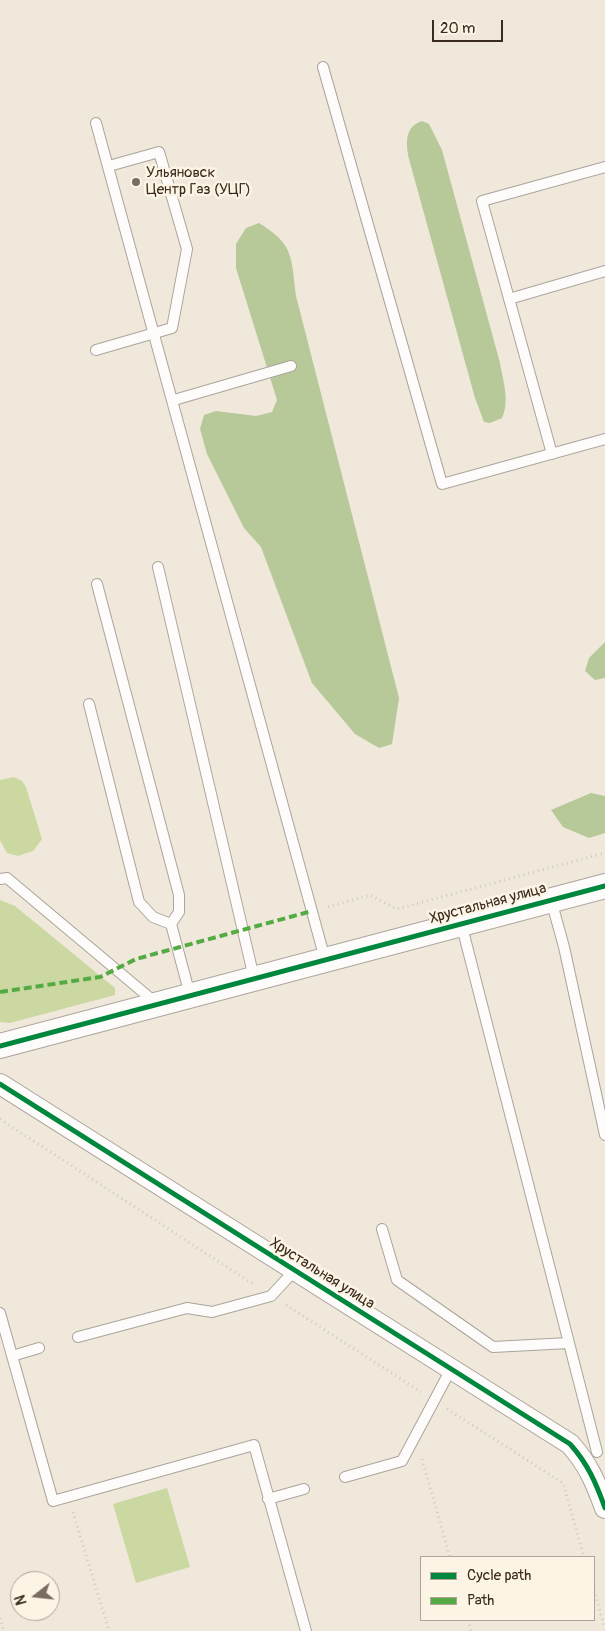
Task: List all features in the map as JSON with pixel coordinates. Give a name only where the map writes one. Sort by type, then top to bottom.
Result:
[{"type":"street","name":"Хрустальная улица","points":[[0,1046],[605,886]]},
{"type":"street","name":"Хрустальная улица","points":[[0,1084],[570,1444],[596,1454],[595,1479],[605,1508]]},
{"type":"lane","points":[[323,67],[442,484],[605,439]]},
{"type":"lane","points":[[96,122],[174,400],[325,959]]},
{"type":"lane","points":[[96,350],[172,328],[187,249],[159,152],[109,166]]},
{"type":"lane","points":[[552,454],[482,201],[605,167]]},
{"type":"lane","points":[[509,298],[605,271]]},
{"type":"lane","points":[[174,400],[291,366]]},
{"type":"lane","points":[[158,567],[254,978]]},
{"type":"lane","points":[[97,584],[179,895],[179,912],[171,924],[190,995]]},
{"type":"lane","points":[[89,704],[139,902],[152,917],[171,924]]},
{"type":"lane","points":[[0,879],[7,878],[158,1004]]},
{"type":"lane","points":[[552,900],[605,1135]]},
{"type":"lane","points":[[462,923],[596,1454]]},
{"type":"lane","points":[[382,1230],[397,1280],[493,1347],[569,1343]]},
{"type":"lane","points":[[78,1337],[187,1308],[212,1312],[271,1296],[294,1271]]},
{"type":"lane","points":[[0,1313],[53,1501],[254,1445],[306,1631]]},
{"type":"lane","points":[[12,1356],[39,1348]]},
{"type":"lane","points":[[345,1477],[402,1461],[451,1369]]},
{"type":"lane","points":[[268,1499],[304,1489]]},
{"type":"path","points":[[312,911],[370,895],[397,909],[605,853]]},
{"type":"path","points":[[0,1119],[271,1296],[564,1483],[584,1556]]},
{"type":"path","points":[[415,1436],[450,1556]]},
{"type":"path","points":[[69,1497],[109,1631]]},
{"type":"path","points":[[595,1594],[605,1630]]},
{"type":"path","points":[[0,1618],[4,1631]]},
{"type":"green space","points":[[422,121],[429,124],[442,150],[500,363],[505,391],[504,411],[502,418],[490,423],[484,422],[475,398],[409,159],[407,142],[409,132],[412,127]]},
{"type":"green space","points":[[259,223],[279,238],[289,253],[292,262],[296,296],[399,698],[392,744],[379,748],[355,734],[312,683],[261,547],[244,528],[207,454],[200,429],[204,415],[216,411],[256,416],[272,412],[277,400],[236,268],[236,244],[246,228]]},
{"type":"green space","points":[[605,642],[605,678],[595,680],[585,671],[589,658]]},
{"type":"green space","points":[[14,777],[22,781],[26,787],[42,839],[33,851],[18,856],[7,853],[0,840],[0,780]]},
{"type":"green space","points":[[591,793],[605,796],[605,833],[589,838],[563,827],[551,810]]},
{"type":"green space","points":[[0,900],[15,906],[115,988],[115,995],[10,1023],[0,1022]]},
{"type":"green space","points":[[167,1488],[190,1567],[136,1583],[113,1504]]},
{"type":"marked path","points":[[0,992],[100,977],[136,959],[312,911]]},
{"type":"cycle path","points":[[0,1046],[605,886]]},
{"type":"cycle path","points":[[0,1084],[570,1444],[591,1474],[605,1508]]},
{"type":"place","name":"Ульяновск Центр Газ (УЦГ)","points":[[136,182]]}]
